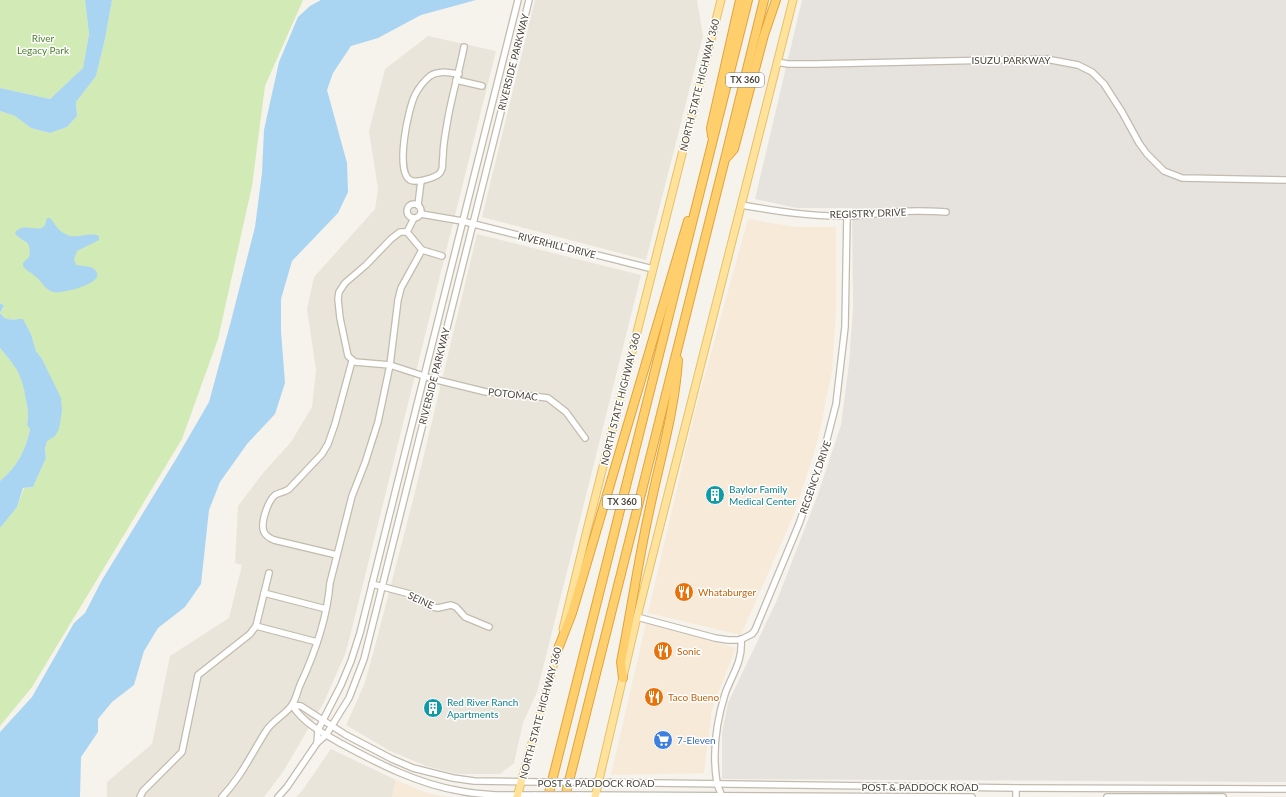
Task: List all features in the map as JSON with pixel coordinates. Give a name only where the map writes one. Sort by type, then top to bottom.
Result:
[{"type":"highway","points":[[713,143],[711,128],[740,0]]},
{"type":"highway","name":"TX 360","points":[[548,797],[748,0]]},
{"type":"highway","name":"TX 360","points":[[564,797],[764,0]]},
{"type":"highway","points":[[725,159],[734,149],[764,36],[776,0]]},
{"type":"highway","points":[[558,649],[572,613],[689,219],[697,207]]},
{"type":"highway","points":[[623,678],[621,662],[648,513],[661,460],[677,378],[679,340]]},
{"type":"main road","name":"NORTH STATE HIGHWAY 360","points":[[517,796],[558,649],[589,518],[721,0]]},
{"type":"main road","points":[[595,796],[638,616],[742,205],[792,0]]},
{"type":"street","name":"RIVERSIDE PARKWAY","points":[[317,743],[318,730],[341,685],[360,633],[518,0]]},
{"type":"street","name":"RIVERSIDE PARKWAY","points":[[278,797],[287,787],[317,743],[326,735],[331,727],[349,698],[364,659],[381,586],[529,0]]},
{"type":"street","points":[[459,74],[439,72],[430,76],[422,84],[414,96],[405,128],[403,153],[408,179],[412,181],[421,181],[437,176],[443,169],[444,141],[456,80],[459,74],[464,47]]},
{"type":"street","name":"ISUZU PARKWAY","points":[[777,62],[788,64],[816,64],[1046,59],[1078,65],[1092,72],[1104,84],[1143,149],[1164,171],[1182,178],[1286,180]]},
{"type":"street","points":[[456,80],[482,86]]},
{"type":"street","points":[[407,232],[414,218],[421,214],[421,209],[418,205],[421,181]]},
{"type":"street","points":[[414,218],[409,216],[408,211],[410,206],[418,205]]},
{"type":"street","name":"REGISTRY DRIVE","points":[[742,205],[798,214],[848,216],[898,211],[946,212]]},
{"type":"street","name":"RIVERHILL DRIVE","points":[[421,214],[462,221],[653,269]]},
{"type":"street","name":"REGENCY DRIVE","points":[[742,639],[752,634],[755,630],[769,598],[823,455],[832,424],[836,404],[845,327],[848,216]]},
{"type":"street","points":[[337,555],[274,540],[268,537],[263,529],[264,517],[267,507],[273,497],[289,489],[322,454],[328,444],[336,424],[352,361],[348,356],[340,318],[338,299],[339,292],[345,283],[366,265],[391,239],[400,232],[407,232]]},
{"type":"street","points":[[407,232],[422,250],[442,256]]},
{"type":"street","points":[[222,797],[234,784],[268,728],[292,705],[310,665],[326,609],[330,583],[352,496],[365,463],[378,422],[390,365],[398,300],[401,288],[422,250]]},
{"type":"street","name":"POTOMAC","points":[[352,361],[378,365],[390,365],[433,379],[486,392],[548,398],[566,412],[585,438]]},
{"type":"street","points":[[140,797],[143,791],[182,752],[198,675],[250,634],[256,626],[268,572]]},
{"type":"street","name":"SEINE","points":[[372,584],[410,594],[432,607],[438,608],[451,605],[456,607],[465,617],[489,627]]},
{"type":"street","points":[[264,593],[326,609]]},
{"type":"street","points":[[638,616],[714,638],[728,640],[742,639],[742,650],[739,661],[718,718],[714,754],[717,784],[722,796]]},
{"type":"street","points":[[256,626],[317,642]]},
{"type":"street","name":"POST & PADDOCK ROAD","points":[[292,705],[301,706],[331,727],[396,761],[419,770],[467,780],[521,782],[1016,788],[1286,789]]},
{"type":"street","name":"POST & PADDOCK ROAD","points":[[292,705],[297,714],[318,730],[364,756],[396,772],[460,792],[517,796],[972,797]]},
{"type":"street","points":[[418,780],[419,770]]},
{"type":"street","points":[[714,796],[717,784]]},
{"type":"street","points":[[875,786],[875,797]]},
{"type":"street","points":[[1016,788],[1016,797]]},
{"type":"street","points":[[1192,788],[1192,797]]},
{"type":"street","points":[[1107,797],[1222,797]]},
{"type":"shaded area","points":[[535,0],[697,0],[703,36],[646,260],[482,217]]},
{"type":"shaded area","points":[[802,0],[1286,0],[1286,782],[722,779],[722,733],[728,703],[778,598],[818,494],[841,425],[849,364],[853,308],[852,208],[797,208],[755,199]]},
{"type":"shaded area","points":[[428,36],[496,51],[346,652],[324,702],[283,772],[264,797],[107,797],[107,782],[152,744],[170,656],[229,618],[242,565],[235,563],[238,506],[263,473],[291,442],[312,407],[316,370],[307,309],[314,277],[375,209],[378,189],[369,131],[385,69]]},
{"type":"shaded area","points":[[748,219],[795,227],[836,227],[836,310],[832,371],[818,440],[795,512],[741,635],[648,613],[695,411]]},
{"type":"shaded area","points":[[477,234],[641,275],[537,692],[523,723],[514,763],[500,774],[458,774],[426,766],[390,751],[346,725],[364,685],[373,654],[415,492]]},
{"type":"shaded area","points":[[646,623],[736,648],[712,709],[704,773],[611,775]]},
{"type":"shaded area","points":[[331,749],[396,780],[392,797],[296,797],[302,791]]},
{"type":"shaded area","points":[[396,780],[427,793],[448,797],[392,797]]},
{"type":"green space","name":"River Legacy Park","points":[[0,0],[85,0],[89,34],[83,68],[50,99],[0,88]]},
{"type":"green space","points":[[112,0],[303,0],[265,86],[252,186],[218,339],[182,439],[32,687],[0,726],[0,528],[17,507],[24,488],[33,487],[46,458],[45,449],[47,441],[51,379],[42,359],[36,351],[31,334],[23,319],[7,319],[0,313],[4,307],[0,303],[0,111],[15,116],[31,128],[50,133],[67,127],[77,116],[76,102],[96,76]]},
{"type":"green space","points":[[0,348],[15,366],[23,381],[29,417],[27,425],[30,429],[20,458],[6,476],[0,481]]},
{"type":"water","points":[[85,0],[112,0],[96,76],[76,102],[77,116],[67,127],[50,133],[31,128],[15,116],[0,111],[0,88],[50,99],[83,68],[89,34]]},
{"type":"water","points":[[321,0],[476,0],[421,15],[378,38],[351,46],[333,73],[327,90],[347,163],[348,192],[338,213],[292,261],[281,299],[281,331],[285,383],[275,414],[247,444],[220,482],[209,510],[201,584],[185,607],[158,628],[144,651],[134,685],[112,702],[98,719],[98,732],[81,757],[80,797],[0,797],[0,732],[32,697],[74,623],[85,613],[102,580],[209,402],[255,227],[262,173],[264,130],[279,62],[298,17],[310,6]]},
{"type":"water","points":[[47,218],[50,218],[58,229],[67,235],[99,236],[99,240],[77,251],[74,259],[76,265],[93,268],[97,274],[96,279],[74,289],[53,292],[47,289],[23,266],[23,263],[29,257],[30,251],[28,244],[15,233],[20,228],[42,228],[45,225]]},
{"type":"water","points":[[0,303],[4,306],[0,313]]},
{"type":"water","points":[[0,313],[7,319],[23,319],[31,334],[36,351],[42,359],[61,398],[62,411],[59,429],[55,436],[47,441],[45,449],[46,458],[33,487],[23,488],[17,507],[0,528],[0,481],[6,476],[20,458],[30,429],[27,425],[28,409],[23,384],[15,366],[0,348]]},
{"type":"place","name":"Baylor Family Medical Center","points":[[715,495]]},
{"type":"place","name":"Whataburger","points":[[684,592]]},
{"type":"place","name":"Sonic","points":[[663,651]]},
{"type":"place","name":"Taco Bueno","points":[[654,697]]},
{"type":"place","name":"Red River Ranch Apartments","points":[[433,708]]},
{"type":"place","name":"7-Eleven","points":[[663,740]]}]
